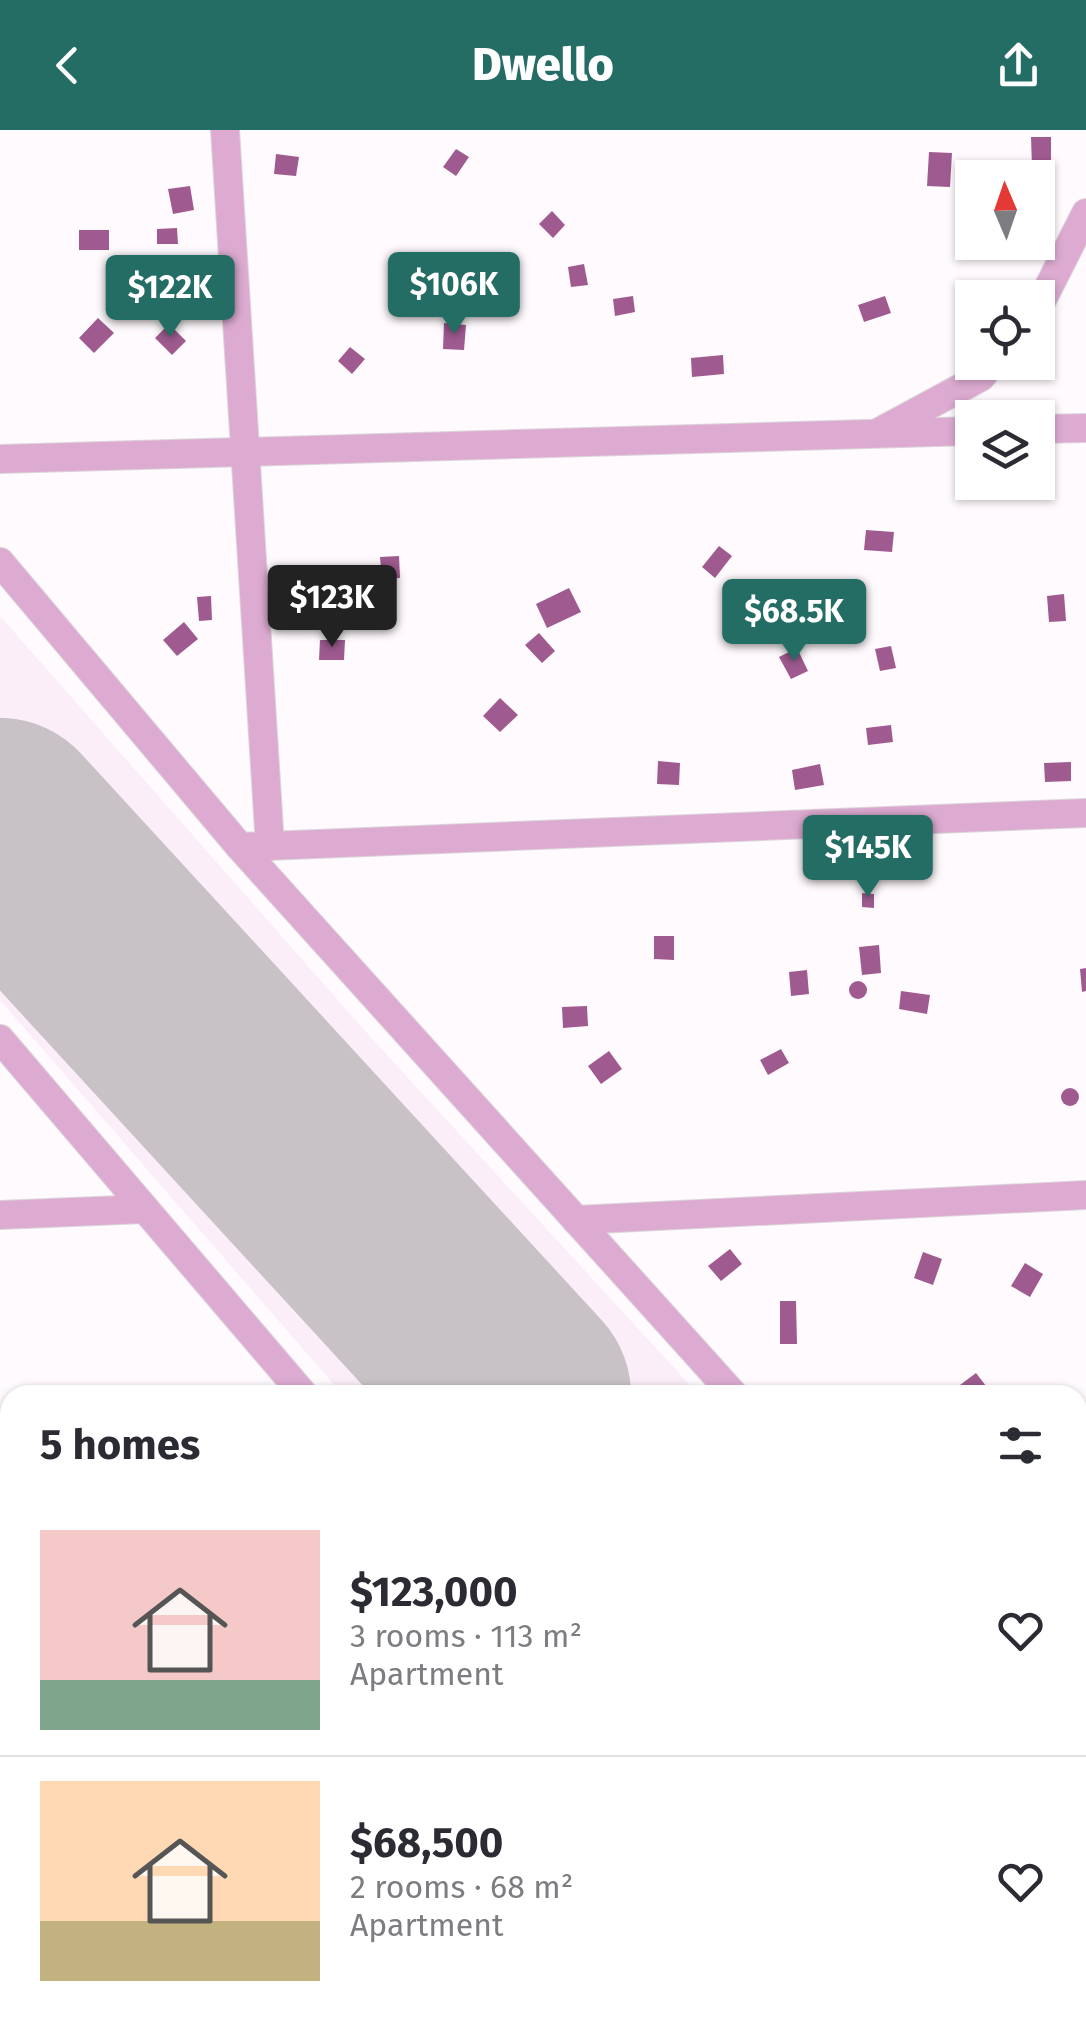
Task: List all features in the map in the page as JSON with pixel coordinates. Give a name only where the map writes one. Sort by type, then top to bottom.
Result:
[{"type":"street","points":[[225,130],[270,846]]},
{"type":"street","points":[[1052,280],[1086,213]]},
{"type":"street","points":[[876,434],[974,380]]},
{"type":"street","points":[[1055,429],[1086,428]]},
{"type":"street","points":[[0,459],[955,432]]},
{"type":"street","points":[[0,562],[240,847],[725,1385]]},
{"type":"street","points":[[240,847],[1086,814]]},
{"type":"street","points":[[0,1039],[295,1385]]},
{"type":"street","points":[[576,1220],[1086,1195]]},
{"type":"street","points":[[0,1214],[145,1209]]},
{"type":"shaded area","points":[[0,616],[366,1032],[690,1385],[334,1385],[0,1000]]},
{"type":"building","points":[[1031,137],[1051,137],[1051,160],[1032,160]]},
{"type":"building","points":[[456,149],[469,157],[456,176],[443,167]]},
{"type":"building","points":[[929,152],[952,153],[950,187],[927,186]]},
{"type":"building","points":[[276,154],[299,157],[296,176],[274,174]]},
{"type":"building","points":[[190,186],[194,210],[173,214],[168,189]]},
{"type":"building","points":[[552,211],[565,225],[553,238],[539,224]]},
{"type":"building","points":[[177,228],[178,244],[157,244],[157,229]]},
{"type":"building","points":[[79,230],[109,230],[109,250],[79,250]]},
{"type":"building","points":[[584,264],[588,285],[571,287],[568,267]]},
{"type":"building","points":[[633,296],[635,312],[615,316],[613,299]]},
{"type":"building","points":[[885,296],[891,313],[864,322],[858,305]]},
{"type":"building","points":[[98,318],[114,333],[94,353],[79,338]]},
{"type":"building","points":[[444,323],[466,325],[464,350],[443,349]]},
{"type":"building","points":[[169,324],[186,341],[172,355],[155,338]]},
{"type":"building","points":[[350,347],[365,359],[352,374],[338,361]]},
{"type":"building","points":[[723,355],[724,374],[692,377],[691,358]]},
{"type":"building","points":[[866,530],[894,532],[892,552],[864,550]]},
{"type":"building","points":[[719,546],[732,556],[715,578],[702,567]]},
{"type":"building","points":[[399,556],[400,578],[382,579],[380,557]]},
{"type":"building","points":[[338,571],[358,582],[349,598],[330,587]]},
{"type":"building","points":[[569,588],[581,612],[547,628],[536,604]]},
{"type":"building","points":[[1064,594],[1066,621],[1049,622],[1047,596]]},
{"type":"building","points":[[211,596],[212,620],[199,621],[197,597]]},
{"type":"building","points":[[184,622],[198,639],[177,656],[163,640]]},
{"type":"building","points":[[539,633],[555,651],[542,663],[525,645]]},
{"type":"building","points":[[320,640],[345,640],[344,660],[319,660]]},
{"type":"building","points":[[891,646],[896,668],[880,671],[875,649]]},
{"type":"building","points":[[797,648],[808,671],[791,679],[779,657]]},
{"type":"building","points":[[500,698],[518,715],[500,732],[483,716]]},
{"type":"building","points":[[891,725],[893,742],[868,745],[866,728]]},
{"type":"building","points":[[658,761],[680,763],[679,785],[657,784]]},
{"type":"building","points":[[1071,762],[1071,781],[1045,782],[1044,763]]},
{"type":"building","points":[[820,764],[824,785],[795,790],[792,770]]},
{"type":"building","points":[[862,893],[874,894],[874,908],[862,907]]},
{"type":"building","points":[[654,936],[674,936],[674,960],[654,959]]},
{"type":"building","points":[[879,945],[881,973],[862,975],[859,947]]},
{"type":"building","points":[[1086,968],[1086,991],[1082,992],[1080,969]]},
{"type":"building","points":[[807,970],[809,994],[791,996],[789,972]]},
{"type":"building","points":[[858,981],[865,983],[865,997],[858,999],[851,997],[849,990],[851,983]]},
{"type":"building","points":[[901,991],[930,995],[927,1014],[899,1009]]},
{"type":"building","points":[[587,1006],[588,1026],[563,1028],[562,1007]]},
{"type":"building","points":[[781,1049],[789,1063],[768,1075],[760,1060]]},
{"type":"building","points":[[609,1051],[622,1069],[601,1084],[588,1066]]},
{"type":"building","points":[[1070,1088],[1077,1090],[1077,1104],[1070,1106],[1063,1104],[1061,1097],[1063,1090]]},
{"type":"building","points":[[730,1249],[742,1264],[721,1281],[708,1266]]},
{"type":"building","points":[[923,1252],[942,1259],[933,1285],[914,1278]]},
{"type":"building","points":[[1025,1263],[1043,1274],[1030,1297],[1011,1286]]},
{"type":"building","points":[[780,1301],[796,1301],[797,1344],[780,1344]]},
{"type":"building","points":[[976,1373],[985,1385],[960,1385]]},
{"type":"runway","points":[[0,828],[512,1385]]}]
